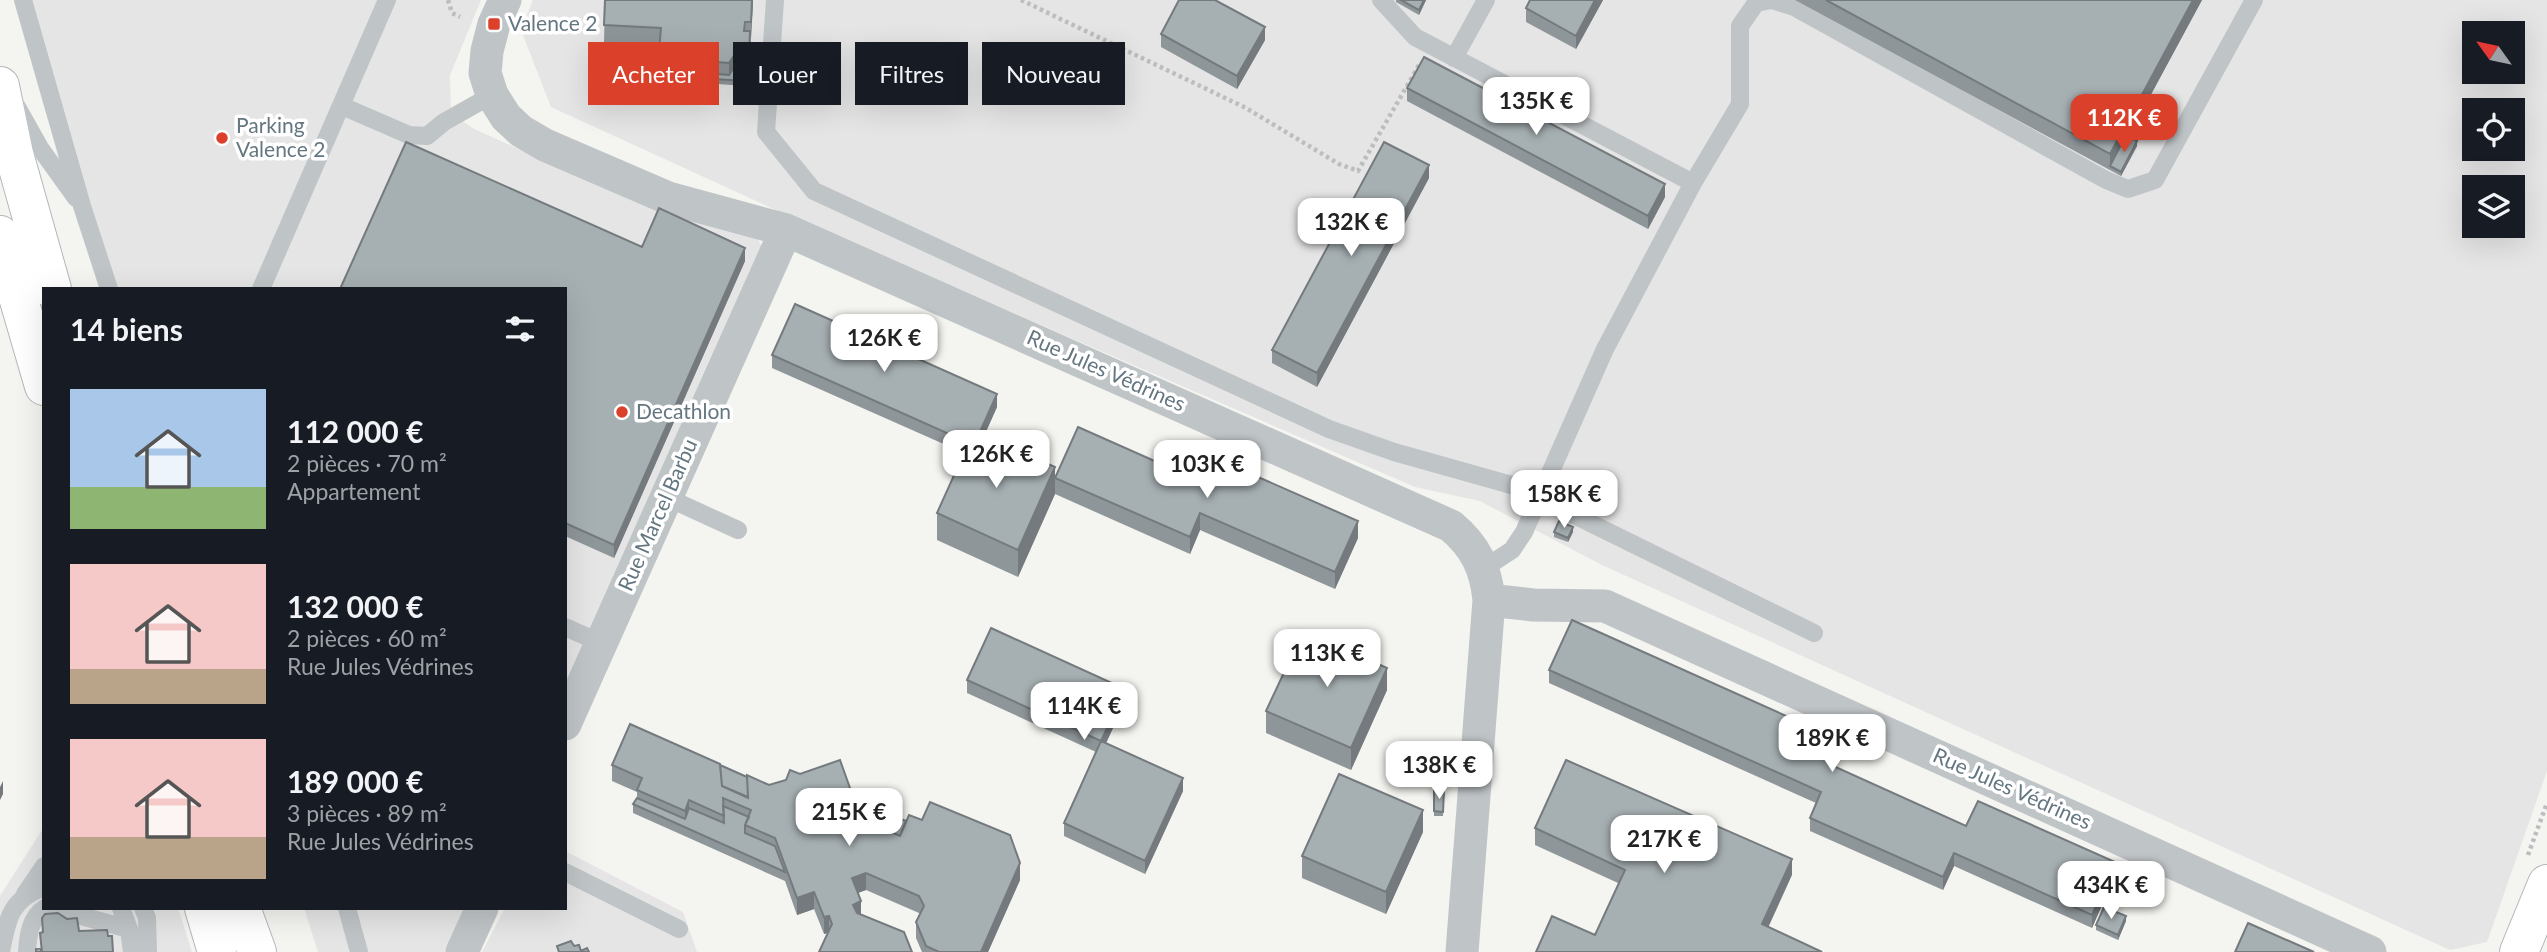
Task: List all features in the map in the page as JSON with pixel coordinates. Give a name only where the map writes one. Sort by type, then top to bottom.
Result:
[{"type":"main road","points":[[0,86],[14,155],[51,287]]},
{"type":"main road","points":[[0,235],[42,379]]},
{"type":"main road","points":[[2519,952],[2547,884]]},
{"type":"main road","points":[[205,910],[217,952]]},
{"type":"main road","points":[[243,910],[257,952]]},
{"type":"street","points":[[492,95],[485,74],[487,51],[494,23],[505,0]]},
{"type":"street","name":"Rue Jules Védrines","points":[[492,95],[506,117],[521,131],[545,145],[667,198],[786,230],[1451,526],[1476,551],[1486,584],[1533,605],[1605,606],[2371,952]]},
{"type":"street","name":"Rue Marcel Barbu","points":[[567,720],[786,230]]},
{"type":"street","points":[[1462,952],[1486,584]]},
{"type":"street","points":[[462,952],[481,910]]},
{"type":"lane","points":[[23,0],[82,206],[108,287]]},
{"type":"lane","points":[[262,287],[387,0]]},
{"type":"lane","points":[[775,0],[766,132],[814,191],[1329,429],[1394,452],[1516,486],[1814,633]]},
{"type":"lane","points":[[1381,0],[1415,37],[1693,183]]},
{"type":"lane","points":[[1454,58],[1486,0]]},
{"type":"lane","points":[[1486,584],[1524,532],[1605,349],[1693,183],[1740,104],[1741,26],[1763,1],[1794,8],[2106,180],[2129,189],[2155,180],[2254,0]]},
{"type":"lane","points":[[0,80],[40,148],[82,206]]},
{"type":"lane","points":[[342,106],[409,135],[427,136],[444,122],[492,95]]},
{"type":"lane","points":[[666,496],[738,530]]},
{"type":"lane","points":[[567,628],[601,643]]},
{"type":"lane","points":[[1,952],[6,928],[16,905],[42,869]]},
{"type":"lane","points":[[567,873],[680,929]]},
{"type":"lane","points":[[25,894],[42,888]]},
{"type":"lane","points":[[27,952],[33,922],[42,910]]},
{"type":"lane","points":[[64,910],[129,929]]},
{"type":"lane","points":[[122,910],[129,929],[132,952]]},
{"type":"lane","points":[[144,910],[147,918],[148,952]]},
{"type":"lane","points":[[347,910],[359,952]]},
{"type":"path","points":[[448,0],[452,13],[460,17]]},
{"type":"path","points":[[1021,0],[1246,108],[1339,164],[1358,170],[1431,45]]},
{"type":"shaded area","name":"Valence 2","points":[[16,0],[481,0],[450,75],[451,113],[474,129],[622,195],[755,232],[763,250],[567,688],[567,287],[106,287]]},
{"type":"shaded area","points":[[533,0],[606,0],[657,42],[588,42],[588,105],[719,105],[719,63],[733,56],[733,105],[841,105],[841,42],[750,42],[753,0],[1397,0],[1418,14],[1426,0],[1797,0],[2126,140],[2202,0],[2547,0],[2547,771],[2487,942],[2450,950],[1602,565],[1480,501],[1415,487],[789,216],[551,107],[521,30]]},
{"type":"shaded area","points":[[42,830],[42,910],[179,910],[192,952],[0,952],[0,896]]},
{"type":"shaded area","points":[[567,852],[683,912],[697,952],[482,952],[504,910],[567,910]]},
{"type":"shaded area","points":[[305,910],[467,910],[449,952],[318,952]]},
{"type":"building","points":[[605,0],[752,0],[751,22],[745,22],[744,31],[750,31],[750,42],[733,42],[733,57],[729,63],[719,62],[719,42],[660,42],[661,28],[604,25]]},
{"type":"building","points":[[1179,0],[1215,0],[1265,27],[1237,76],[1161,34]]},
{"type":"building","points":[[1401,0],[1424,0],[1419,10]]},
{"type":"building","points":[[1530,0],[1595,0],[1576,36],[1526,8]]},
{"type":"building","points":[[1826,0],[2193,0],[2110,154]]},
{"type":"building","points":[[1424,57],[1665,184],[1648,216],[1407,88]]},
{"type":"building","points":[[733,69],[733,80],[719,79],[719,74],[729,75]]},
{"type":"building","points":[[2126,135],[2137,141],[2121,172],[2110,166]]},
{"type":"building","name":"Decathlon","points":[[406,142],[642,247],[659,208],[745,248],[614,545],[567,524],[567,287],[341,287]]},
{"type":"building","points":[[1384,142],[1429,165],[1317,373],[1272,350]]},
{"type":"building","points":[[795,304],[997,394],[979,434],[974,431],[969,443],[772,355]]},
{"type":"building","points":[[1078,427],[1213,487],[1224,462],[1358,521],[1335,572],[1200,513],[1190,537],[1055,478]]},
{"type":"building","points":[[974,431],[1055,467],[1018,550],[937,513]]},
{"type":"building","points":[[1559,521],[1573,527],[1568,538],[1554,532]]},
{"type":"building","points":[[1572,620],[1842,741],[1831,765],[1966,826],[1978,801],[2115,862],[2092,915],[1954,853],[1943,877],[1810,818],[1821,792],[1549,670]]},
{"type":"building","points":[[991,628],[1125,689],[1101,741],[967,680]]},
{"type":"building","points":[[1304,630],[1387,668],[1351,748],[1266,711]]},
{"type":"building","points":[[630,724],[720,764],[722,786],[748,798],[747,775],[769,785],[786,780],[790,770],[800,774],[840,760],[861,819],[900,836],[909,815],[922,820],[930,802],[1010,835],[1020,863],[981,952],[939,952],[926,946],[916,922],[924,906],[919,896],[866,873],[852,878],[861,901],[853,905],[857,913],[904,932],[912,952],[819,952],[832,924],[829,916],[824,917],[814,892],[797,898],[775,838],[745,825],[751,810],[723,798],[724,816],[689,800],[685,811],[637,790],[642,778],[612,765]]},
{"type":"building","points":[[1101,741],[1183,778],[1145,861],[1064,823]]},
{"type":"building","points":[[1566,760],[1792,859],[1762,924],[1822,952],[1536,952],[1552,916],[1595,935],[1625,870],[1535,828]]},
{"type":"building","points":[[720,765],[747,777],[748,797],[722,786]]},
{"type":"building","points":[[1339,774],[1423,810],[1386,892],[1302,856]]},
{"type":"building","points":[[1434,790],[1444,790],[1443,812],[1434,811]]},
{"type":"building","points":[[637,798],[685,819],[689,808],[724,823],[723,806],[749,817],[745,833],[775,846],[785,872],[633,804]]},
{"type":"building","points":[[854,799],[906,821],[900,836],[861,819]]},
{"type":"building","points":[[2104,907],[2126,916],[2118,935],[2096,925]]},
{"type":"building","points":[[58,913],[67,919],[77,918],[79,931],[107,930],[108,936],[112,936],[113,952],[42,952],[42,918],[45,914]]},
{"type":"building","points":[[2248,923],[2314,952],[2235,952]]},
{"type":"building","points":[[571,941],[574,946],[579,945],[581,951],[587,948],[589,952],[559,952],[557,946]]},
{"type":"place","name":"Valence 2","points":[[494,24]]},
{"type":"place","name":"Parking Valence 2","points":[[222,138]]},
{"type":"place","name":"Decathlon","points":[[622,412]]}]
